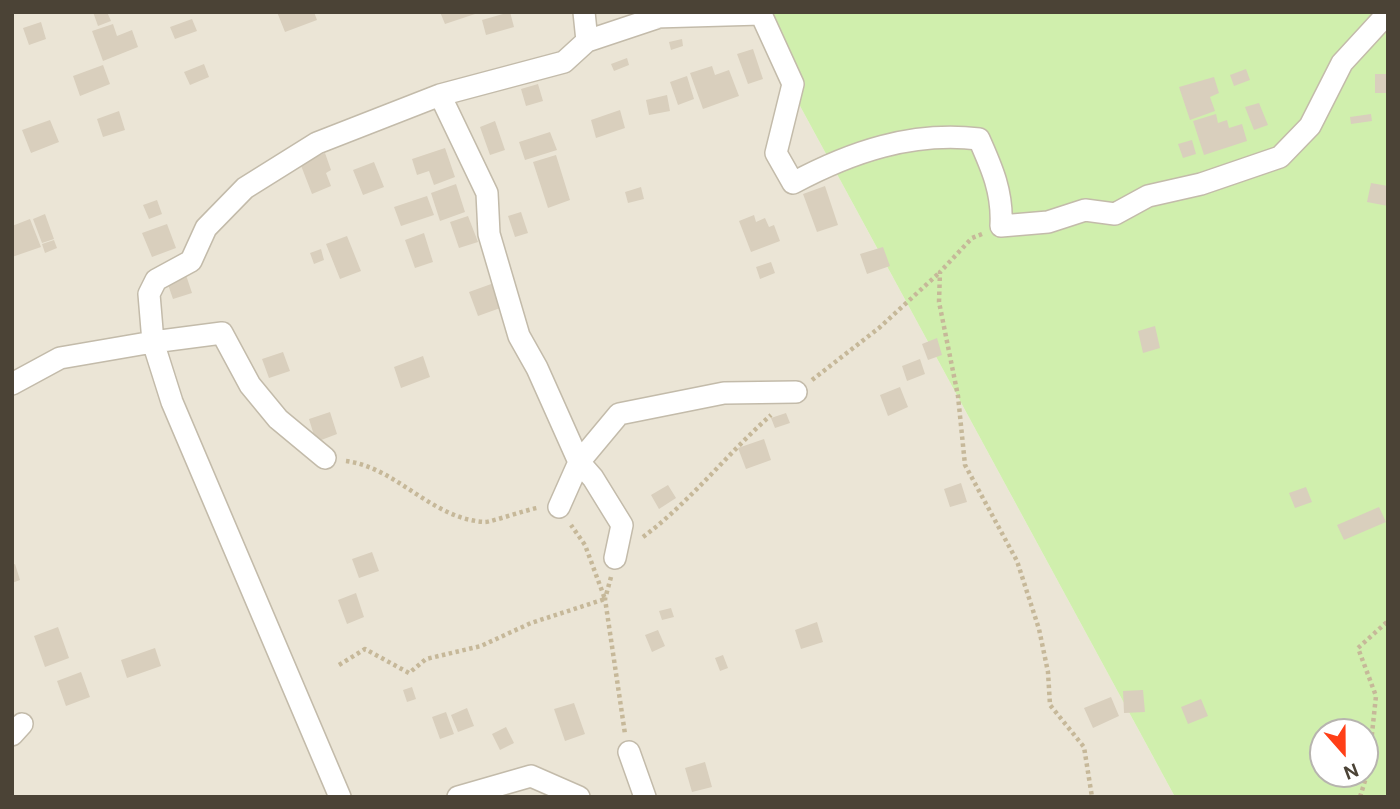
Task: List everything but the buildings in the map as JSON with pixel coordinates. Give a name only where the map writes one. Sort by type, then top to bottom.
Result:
[{"type":"street","points":[[584,12],[587,41]]},
{"type":"street","points":[[340,797],[172,402],[153,342],[149,294],[156,280],[191,261],[206,228],[245,188],[317,143],[440,94],[564,62],[587,41],[676,12]]},
{"type":"street","points":[[655,17],[761,14],[793,84],[776,153],[793,183],[838,159],[862,150],[944,134],[979,139],[996,174],[1002,208],[1001,226],[1048,222],[1085,210],[1115,214],[1148,196],[1201,184],[1280,157],[1310,126],[1342,63],[1388,13]]},
{"type":"street","points":[[440,94],[487,193],[489,234],[519,336],[537,368],[579,462],[622,525],[615,558]]},
{"type":"street","points":[[12,384],[60,358],[222,333],[250,385],[278,419],[325,458]]},
{"type":"street","points":[[559,506],[579,462],[619,414],[724,393],[796,392]]},
{"type":"street","points":[[629,752],[645,797]]},
{"type":"street","points":[[458,797],[531,776],[579,797]]},
{"type":"path","points":[[605,599],[615,558],[670,517],[741,442],[796,392],[879,328],[940,272],[972,238],[1001,226]]},
{"type":"path","points":[[940,272],[939,302],[958,396],[965,465],[1017,561],[1039,629],[1048,673],[1050,705],[1084,747],[1091,797]]},
{"type":"path","points":[[325,458],[354,462],[387,474],[413,494],[456,516],[487,522],[511,513],[559,506],[585,545],[605,599],[616,664],[620,711],[629,752]]},
{"type":"path","points":[[339,665],[365,649],[409,673],[426,659],[481,646],[531,622],[605,599]]},
{"type":"path","points":[[1360,797],[1367,771],[1376,696],[1359,648],[1388,621]]},
{"type":"shaded area","points":[[12,12],[749,12],[1175,797],[12,797]]},
{"type":"green space","points":[[749,12],[1388,12],[1388,797],[1175,797]]}]
